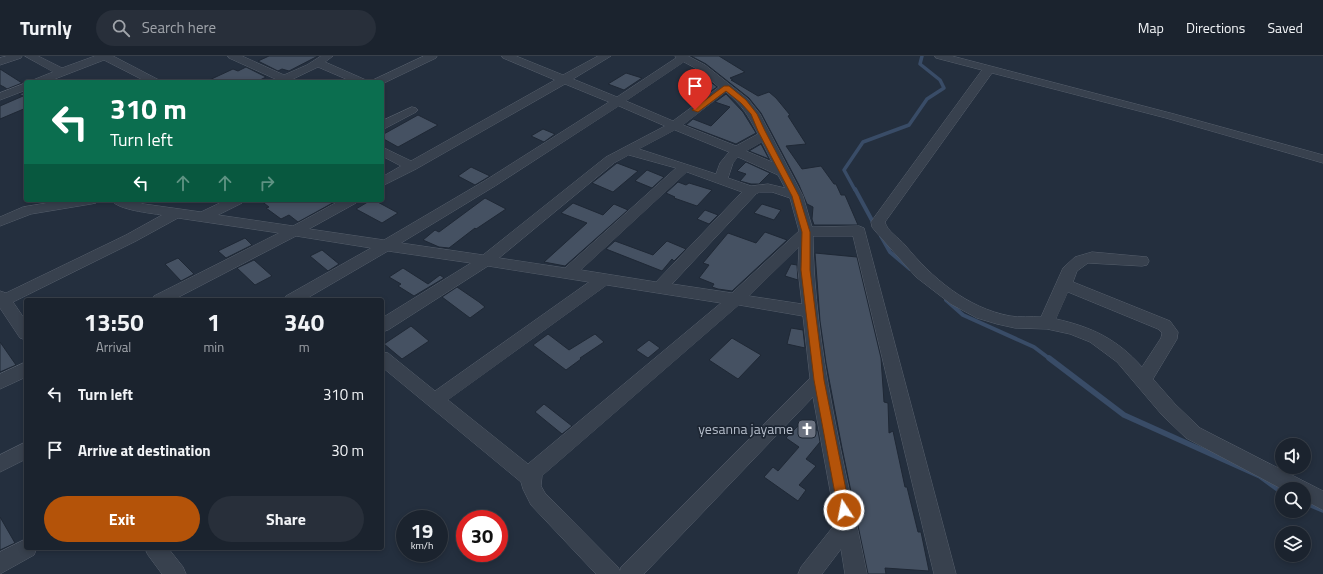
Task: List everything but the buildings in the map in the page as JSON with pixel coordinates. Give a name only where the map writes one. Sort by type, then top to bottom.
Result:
[{"type":"street","points":[[0,62],[17,56]]},
{"type":"street","points":[[30,56],[61,72]]},
{"type":"street","points":[[42,80],[104,56],[151,80]]},
{"type":"street","points":[[238,58],[254,56]]},
{"type":"street","points":[[290,80],[328,56]]},
{"type":"street","points":[[381,80],[432,56]]},
{"type":"street","points":[[507,56],[675,125],[783,172]]},
{"type":"street","points":[[384,181],[606,56]]},
{"type":"street","points":[[940,56],[1170,116],[1323,159]]},
{"type":"street","points":[[296,298],[386,247],[619,102],[682,57],[701,67],[744,101],[754,114],[796,196],[806,232],[806,270],[819,380],[856,574]]},
{"type":"street","points":[[238,58],[286,80]]},
{"type":"street","points":[[318,63],[357,80]]},
{"type":"street","points":[[872,231],[878,225],[883,215],[989,69]]},
{"type":"street","points":[[0,97],[24,87]]},
{"type":"street","points":[[384,325],[487,260],[610,160],[675,125],[726,88]]},
{"type":"street","points":[[384,125],[412,110]]},
{"type":"street","points":[[721,180],[727,161],[736,151],[764,136]]},
{"type":"street","points":[[627,150],[685,167],[751,191]]},
{"type":"street","points":[[384,152],[411,166]]},
{"type":"street","points":[[569,273],[685,167]]},
{"type":"street","points":[[660,288],[751,191],[766,187],[796,196]]},
{"type":"street","points":[[0,222],[28,210],[78,202]]},
{"type":"street","points":[[123,202],[131,205],[176,213],[295,231],[386,247],[487,260],[810,311]]},
{"type":"street","points":[[203,217],[233,202]]},
{"type":"street","points":[[164,298],[295,231],[347,202]]},
{"type":"street","points":[[24,331],[1,299],[131,238],[176,213]]},
{"type":"street","points":[[872,231],[945,574]]},
{"type":"street","points":[[610,574],[538,499],[531,484],[530,477],[534,471],[551,455],[736,299],[806,232],[872,231],[893,241],[911,263],[957,302],[996,319],[1012,322],[1046,323],[1074,330],[1096,338],[1117,353],[1143,380],[1169,411],[1193,432],[1288,482]]},
{"type":"street","points":[[1046,323],[1071,268],[1085,258],[1092,257],[1142,261]]},
{"type":"street","points":[[435,400],[604,278]]},
{"type":"street","points":[[1064,284],[1167,327],[1170,332],[1169,339],[1143,380]]},
{"type":"street","points":[[384,360],[530,477]]},
{"type":"street","points":[[0,382],[24,370]]},
{"type":"street","points":[[629,574],[819,380]]},
{"type":"street","points":[[0,464],[24,451]]},
{"type":"street","points":[[1311,494],[1323,501]]},
{"type":"street","points":[[809,574],[847,525]]},
{"type":"street","points":[[0,564],[24,549]]},
{"type":"street","points":[[157,550],[175,574]]},
{"type":"waterway","points":[[855,190],[844,170],[863,142],[909,125],[927,99],[944,88],[940,80],[920,64],[922,56]]},
{"type":"waterway","points":[[855,189],[874,224]]},
{"type":"waterway","points":[[881,236],[890,252],[910,269]]},
{"type":"waterway","points":[[946,300],[963,315],[1034,347],[1050,359]]},
{"type":"waterway","points":[[1049,358],[1124,415],[1260,476],[1275,487]]},
{"type":"waterway","points":[[1311,505],[1323,510]]},
{"type":"place","name":"yesanna jayame","points":[[807,429]]},
{"type":"route","points":[[695,110],[726,88],[744,101],[754,114],[796,196],[806,232],[806,270],[819,380],[844,510]]}]
